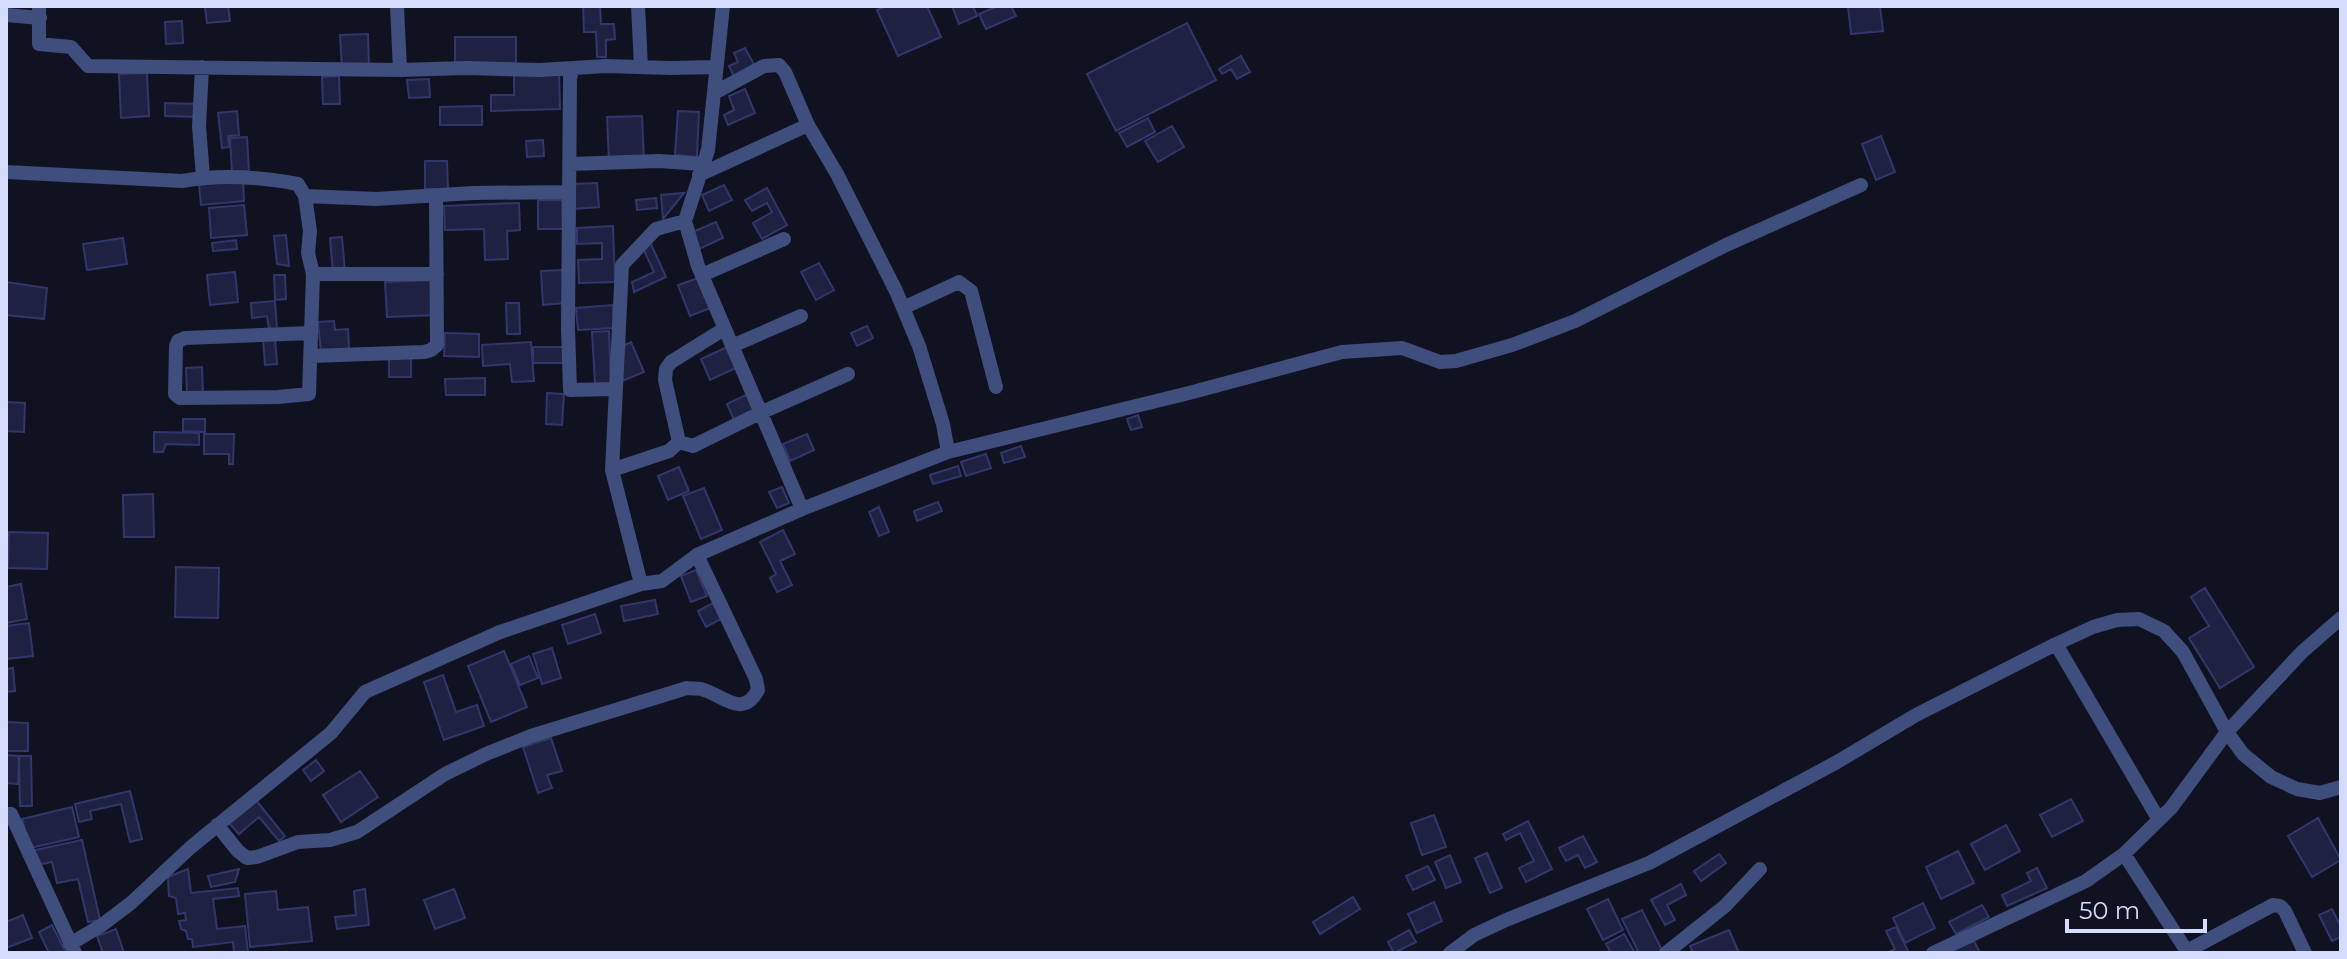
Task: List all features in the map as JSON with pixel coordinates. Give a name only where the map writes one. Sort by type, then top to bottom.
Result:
[{"type":"street","points":[[397,6],[400,70]]},
{"type":"street","points":[[638,6],[641,67]]},
{"type":"street","points":[[723,6],[708,150],[685,221],[702,275],[802,509]]},
{"type":"street","points":[[6,15],[39,12],[39,44],[71,47],[88,66],[400,70],[716,67]]},
{"type":"street","points":[[714,93],[764,66],[779,65],[785,72],[808,125],[837,174],[903,308],[919,346],[943,424],[948,452]]},
{"type":"street","points":[[202,67],[199,126],[203,177]]},
{"type":"street","points":[[573,68],[570,78],[570,390],[615,389]]},
{"type":"street","points":[[570,164],[659,161],[701,169],[808,125]]},
{"type":"street","points":[[6,172],[182,181],[203,177],[256,177],[298,184],[305,196],[310,231],[308,253],[313,274],[309,394],[180,398],[175,394],[178,341],[185,338],[310,333]]},
{"type":"street","points":[[6,814],[11,814],[73,949],[131,903],[217,825],[331,733],[365,692],[500,632],[641,584],[662,581],[697,555],[802,509],[948,452],[1342,352],[1402,348],[1440,362],[1456,361],[1512,345],[1575,321],[1726,245],[1861,185]]},
{"type":"street","points":[[305,196],[376,199],[473,193],[569,192]]},
{"type":"street","points":[[311,356],[431,350],[437,345],[436,196]]},
{"type":"street","points":[[641,584],[612,470],[622,265],[656,229],[685,221]]},
{"type":"street","points":[[702,275],[784,239]]},
{"type":"street","points":[[313,274],[437,274]]},
{"type":"street","points":[[903,308],[959,282],[965,285],[971,291],[996,387]]},
{"type":"street","points":[[732,346],[801,316]]},
{"type":"street","points":[[679,442],[665,380],[666,369],[671,362],[724,329]]},
{"type":"street","points":[[679,442],[693,446],[848,374]]},
{"type":"street","points":[[612,470],[669,451],[679,442]]},
{"type":"street","points":[[217,825],[247,858],[298,842],[330,840],[357,832],[445,774],[531,736],[687,688],[702,689],[738,705],[753,700],[758,690],[756,679],[697,555]]},
{"type":"street","points":[[1933,953],[2086,881],[2124,854],[2171,808],[2227,732],[2302,652],[2341,618]]},
{"type":"street","points":[[1450,953],[1474,935],[1506,920],[1649,863],[1837,762],[1916,715],[2056,644],[2117,620],[2139,619],[2164,631],[2183,652],[2227,732],[2243,754],[2271,777],[2297,789],[2320,793],[2341,787]]},
{"type":"street","points":[[2056,644],[2159,820]]},
{"type":"street","points":[[2124,854],[2188,952],[2273,905],[2285,911],[2305,953]]},
{"type":"street","points":[[1666,953],[1725,906],[1760,869]]},
{"type":"building","points":[[228,6],[230,21],[207,23],[205,7]]},
{"type":"building","points":[[583,6],[600,6],[601,24],[614,24],[615,39],[606,40],[606,57],[597,57],[596,32],[584,32]]},
{"type":"building","points":[[887,6],[927,6],[941,37],[898,56],[877,10]]},
{"type":"building","points":[[952,6],[973,6],[977,16],[959,24]]},
{"type":"building","points":[[998,6],[1011,6],[1016,16],[986,29],[979,14]]},
{"type":"building","points":[[1848,6],[1880,6],[1883,31],[1851,34]]},
{"type":"building","points":[[182,21],[183,43],[166,44],[165,22]]},
{"type":"building","points":[[1187,23],[1216,80],[1116,131],[1087,74]]},
{"type":"building","points":[[368,34],[369,67],[342,68],[340,35]]},
{"type":"building","points":[[455,37],[516,37],[516,63],[455,63]]},
{"type":"building","points":[[745,48],[756,68],[735,79],[729,66],[738,62],[734,53]]},
{"type":"building","points":[[1241,56],[1250,72],[1237,79],[1231,69],[1222,74],[1219,69]]},
{"type":"building","points":[[147,73],[149,116],[121,118],[119,74]]},
{"type":"building","points":[[559,73],[560,109],[491,111],[491,95],[514,95],[514,75]]},
{"type":"building","points":[[339,76],[340,104],[323,104],[322,77]]},
{"type":"building","points":[[429,79],[430,97],[409,98],[407,80]]},
{"type":"building","points":[[745,89],[755,113],[728,125],[724,115],[734,110],[729,96]]},
{"type":"building","points":[[165,103],[198,104],[198,117],[165,116]]},
{"type":"building","points":[[482,106],[482,125],[440,125],[440,107]]},
{"type":"building","points":[[237,111],[239,135],[228,136],[229,147],[222,148],[218,113]]},
{"type":"building","points":[[678,111],[699,112],[697,157],[675,155]]},
{"type":"building","points":[[642,116],[644,161],[609,162],[607,117]]},
{"type":"building","points":[[1148,118],[1155,132],[1127,147],[1119,133]]},
{"type":"building","points":[[1172,126],[1184,147],[1158,162],[1145,141]]},
{"type":"building","points":[[1881,136],[1895,172],[1876,180],[1862,144]]},
{"type":"building","points":[[247,137],[249,171],[232,172],[230,138]]},
{"type":"building","points":[[543,140],[544,156],[527,157],[526,141]]},
{"type":"building","points":[[425,161],[447,161],[448,189],[425,189]]},
{"type":"building","points":[[243,180],[244,201],[201,205],[199,185]]},
{"type":"building","points":[[597,183],[599,207],[574,209],[572,184]]},
{"type":"building","points":[[724,185],[732,200],[709,211],[702,195]]},
{"type":"building","points":[[767,188],[787,225],[762,239],[753,223],[772,212],[767,203],[752,211],[745,200]]},
{"type":"building","points":[[684,193],[663,219],[661,195]]},
{"type":"building","points":[[656,198],[657,208],[637,210],[636,200]]},
{"type":"building","points":[[538,200],[562,200],[563,229],[538,229]]},
{"type":"building","points":[[519,203],[520,230],[507,231],[508,259],[485,260],[484,229],[445,230],[444,206]]},
{"type":"building","points":[[244,205],[247,235],[211,238],[209,208]]},
{"type":"building","points":[[716,222],[723,238],[697,250],[690,233]]},
{"type":"building","points":[[613,226],[615,282],[579,283],[578,260],[602,259],[602,243],[577,244],[577,228]]},
{"type":"building","points":[[286,235],[289,266],[277,264],[274,236]]},
{"type":"building","points":[[342,237],[345,272],[333,273],[330,238]]},
{"type":"building","points":[[123,238],[127,264],[87,270],[83,244]]},
{"type":"building","points":[[236,240],[237,249],[213,251],[212,243]]},
{"type":"building","points":[[650,242],[666,277],[634,292],[632,282],[654,272],[642,246]]},
{"type":"building","points":[[819,263],[834,290],[816,300],[801,272]]},
{"type":"building","points":[[563,270],[565,303],[543,305],[541,271]]},
{"type":"building","points":[[235,272],[238,302],[210,305],[207,275]]},
{"type":"building","points":[[274,275],[285,275],[286,299],[275,300]]},
{"type":"building","points":[[701,277],[713,307],[690,316],[678,285]]},
{"type":"building","points":[[434,280],[436,315],[387,317],[385,282]]},
{"type":"building","points":[[6,282],[47,288],[44,319],[6,315]]},
{"type":"building","points":[[275,301],[277,329],[269,329],[267,316],[252,318],[251,303]]},
{"type":"building","points":[[506,303],[519,303],[520,334],[507,334]]},
{"type":"building","points":[[613,305],[614,328],[578,330],[576,308]]},
{"type":"building","points":[[334,321],[335,330],[348,329],[349,350],[321,352],[318,322]]},
{"type":"building","points":[[867,326],[873,338],[857,346],[851,333]]},
{"type":"building","points":[[609,331],[611,383],[595,384],[592,332]]},
{"type":"building","points":[[445,333],[479,334],[479,357],[444,356]]},
{"type":"building","points":[[263,338],[275,338],[277,364],[265,365]]},
{"type":"building","points":[[531,342],[534,381],[512,382],[510,364],[483,366],[482,345]]},
{"type":"building","points":[[631,342],[644,372],[620,382],[625,345]]},
{"type":"building","points":[[533,347],[567,347],[567,363],[533,363]]},
{"type":"building","points":[[727,347],[736,368],[710,380],[701,359]]},
{"type":"building","points":[[389,355],[411,356],[411,377],[389,377]]},
{"type":"building","points":[[202,367],[203,395],[187,396],[186,368]]},
{"type":"building","points":[[485,378],[485,395],[446,395],[445,379]]},
{"type":"building","points":[[547,393],[564,394],[562,425],[546,424]]},
{"type":"building","points":[[748,394],[755,410],[734,420],[727,404]]},
{"type":"building","points":[[6,402],[25,403],[24,432],[6,431]]},
{"type":"building","points":[[1138,415],[1142,427],[1131,430],[1127,419]]},
{"type":"building","points":[[183,419],[205,419],[205,432],[183,431]]},
{"type":"building","points":[[154,432],[199,433],[199,445],[166,444],[163,452],[154,452]]},
{"type":"building","points":[[204,434],[234,434],[233,464],[229,464],[229,454],[204,454]]},
{"type":"building","points":[[807,434],[814,450],[790,461],[783,444]]},
{"type":"building","points":[[1021,446],[1025,457],[1004,463],[1001,453]]},
{"type":"building","points":[[986,454],[991,468],[966,476],[961,462]]},
{"type":"building","points":[[958,466],[961,476],[933,484],[930,475]]},
{"type":"building","points":[[679,467],[689,491],[668,500],[658,476]]},
{"type":"building","points":[[782,487],[789,503],[777,508],[769,492]]},
{"type":"building","points":[[704,488],[722,530],[701,539],[683,496]]},
{"type":"building","points":[[153,494],[154,537],[124,537],[123,495]]},
{"type":"building","points":[[938,502],[942,511],[917,521],[914,511]]},
{"type":"building","points":[[879,507],[889,532],[879,536],[869,512]]},
{"type":"building","points":[[783,530],[795,554],[780,561],[792,585],[777,592],[770,578],[776,574],[760,542]]},
{"type":"building","points":[[9,532],[48,533],[47,569],[8,568]]},
{"type":"building","points":[[176,567],[219,568],[218,618],[175,617]]},
{"type":"building","points":[[696,570],[707,596],[691,602],[681,576]]},
{"type":"building","points":[[21,584],[27,619],[6,623],[6,587]]},
{"type":"building","points":[[2205,588],[2254,667],[2220,688],[2189,638],[2209,626],[2191,597]]},
{"type":"building","points":[[655,600],[658,614],[624,621],[621,606]]},
{"type":"building","points":[[713,603],[721,619],[706,627],[698,611]]},
{"type":"building","points":[[595,614],[601,633],[568,644],[562,625]]},
{"type":"building","points":[[29,623],[33,656],[6,659],[6,626]]},
{"type":"building","points":[[552,648],[561,678],[542,684],[533,654]]},
{"type":"building","points":[[504,651],[527,707],[491,722],[468,666]]},
{"type":"building","points":[[529,656],[538,678],[520,685],[511,664]]},
{"type":"building","points":[[13,668],[15,691],[6,692],[6,669]]},
{"type":"building","points":[[443,675],[456,712],[477,705],[484,726],[444,740],[424,682]]},
{"type":"building","points":[[6,722],[28,723],[28,751],[6,751]]},
{"type":"building","points":[[551,738],[562,771],[547,775],[552,788],[538,793],[523,747]]},
{"type":"building","points":[[6,755],[19,756],[18,784],[6,783]]},
{"type":"building","points":[[19,756],[31,756],[32,806],[20,806]]},
{"type":"building","points":[[316,760],[324,771],[311,781],[303,770]]},
{"type":"building","points":[[360,771],[378,797],[341,822],[323,795]]},
{"type":"building","points":[[130,791],[142,839],[130,842],[121,804],[90,811],[92,819],[79,822],[75,804]]},
{"type":"building","points":[[255,799],[285,836],[279,841],[259,817],[239,834],[228,822]]},
{"type":"building","points":[[2071,799],[2083,821],[2052,837],[2040,815]]},
{"type":"building","points":[[72,807],[79,837],[30,848],[22,819]]},
{"type":"building","points":[[1434,815],[1446,847],[1422,855],[1411,823]]},
{"type":"building","points":[[2318,818],[2341,860],[2312,877],[2288,836]]},
{"type":"building","points":[[1528,821],[1552,869],[1526,882],[1519,868],[1534,861],[1520,833],[1506,840],[1503,834]]},
{"type":"building","points":[[2006,825],[2020,851],[1985,870],[1971,844]]},
{"type":"building","points":[[1583,836],[1597,862],[1585,868],[1578,855],[1566,861],[1559,848]]},
{"type":"building","points":[[82,840],[100,920],[88,922],[78,879],[57,883],[52,862],[36,865],[31,851]]},
{"type":"building","points":[[1958,851],[1974,883],[1941,899],[1926,867]]},
{"type":"building","points":[[1487,853],[1502,888],[1490,893],[1475,858]]},
{"type":"building","points":[[1719,854],[1726,863],[1701,881],[1694,871]]},
{"type":"building","points":[[1450,855],[1461,882],[1446,888],[1435,862]]},
{"type":"building","points":[[1428,866],[1435,880],[1413,890],[1406,876]]},
{"type":"building","points":[[2037,868],[2047,888],[2007,906],[2002,895],[2031,881],[2027,873]]},
{"type":"building","points":[[188,869],[191,893],[238,888],[239,896],[213,899],[217,929],[245,926],[248,953],[234,953],[233,942],[193,947],[192,939],[188,939],[179,921],[186,920],[185,913],[178,914],[176,898],[169,896],[168,877]]},
{"type":"building","points":[[239,869],[235,882],[211,887],[208,876]]},
{"type":"building","points":[[1681,884],[1686,895],[1667,905],[1675,920],[1665,925],[1651,900]]},
{"type":"building","points":[[365,889],[369,925],[337,929],[335,917],[356,915],[354,891]]},
{"type":"building","points":[[454,889],[465,918],[435,929],[424,900]]},
{"type":"building","points":[[276,891],[278,910],[308,907],[312,941],[250,947],[245,894]]},
{"type":"building","points":[[1353,897],[1360,909],[1320,934],[1313,922]]},
{"type":"building","points":[[1608,899],[1623,930],[1603,940],[1587,909]]},
{"type":"building","points":[[1434,902],[1442,921],[1417,933],[1408,914]]},
{"type":"building","points":[[1923,903],[1935,928],[1905,943],[1893,918]]},
{"type":"building","points":[[1982,905],[1989,917],[1956,934],[1949,922]]},
{"type":"building","points":[[2332,909],[2341,927],[2341,937],[2332,941],[2319,915]]},
{"type":"building","points":[[1642,910],[1662,953],[1639,953],[1622,919]]},
{"type":"building","points":[[23,915],[32,938],[6,948],[6,922]]},
{"type":"building","points":[[52,925],[66,953],[49,953],[39,932]]},
{"type":"building","points":[[1896,927],[1909,953],[1887,953],[1895,949],[1886,931]]},
{"type":"building","points":[[116,929],[124,953],[103,953],[97,936]]},
{"type":"building","points":[[1409,930],[1416,942],[1394,953],[1388,942]]},
{"type":"building","points":[[1729,930],[1739,953],[1693,953],[1690,946]]},
{"type":"building","points":[[1624,934],[1635,953],[1611,953],[1606,944]]},
{"type":"building","points":[[1974,941],[1980,953],[1947,953]]}]
